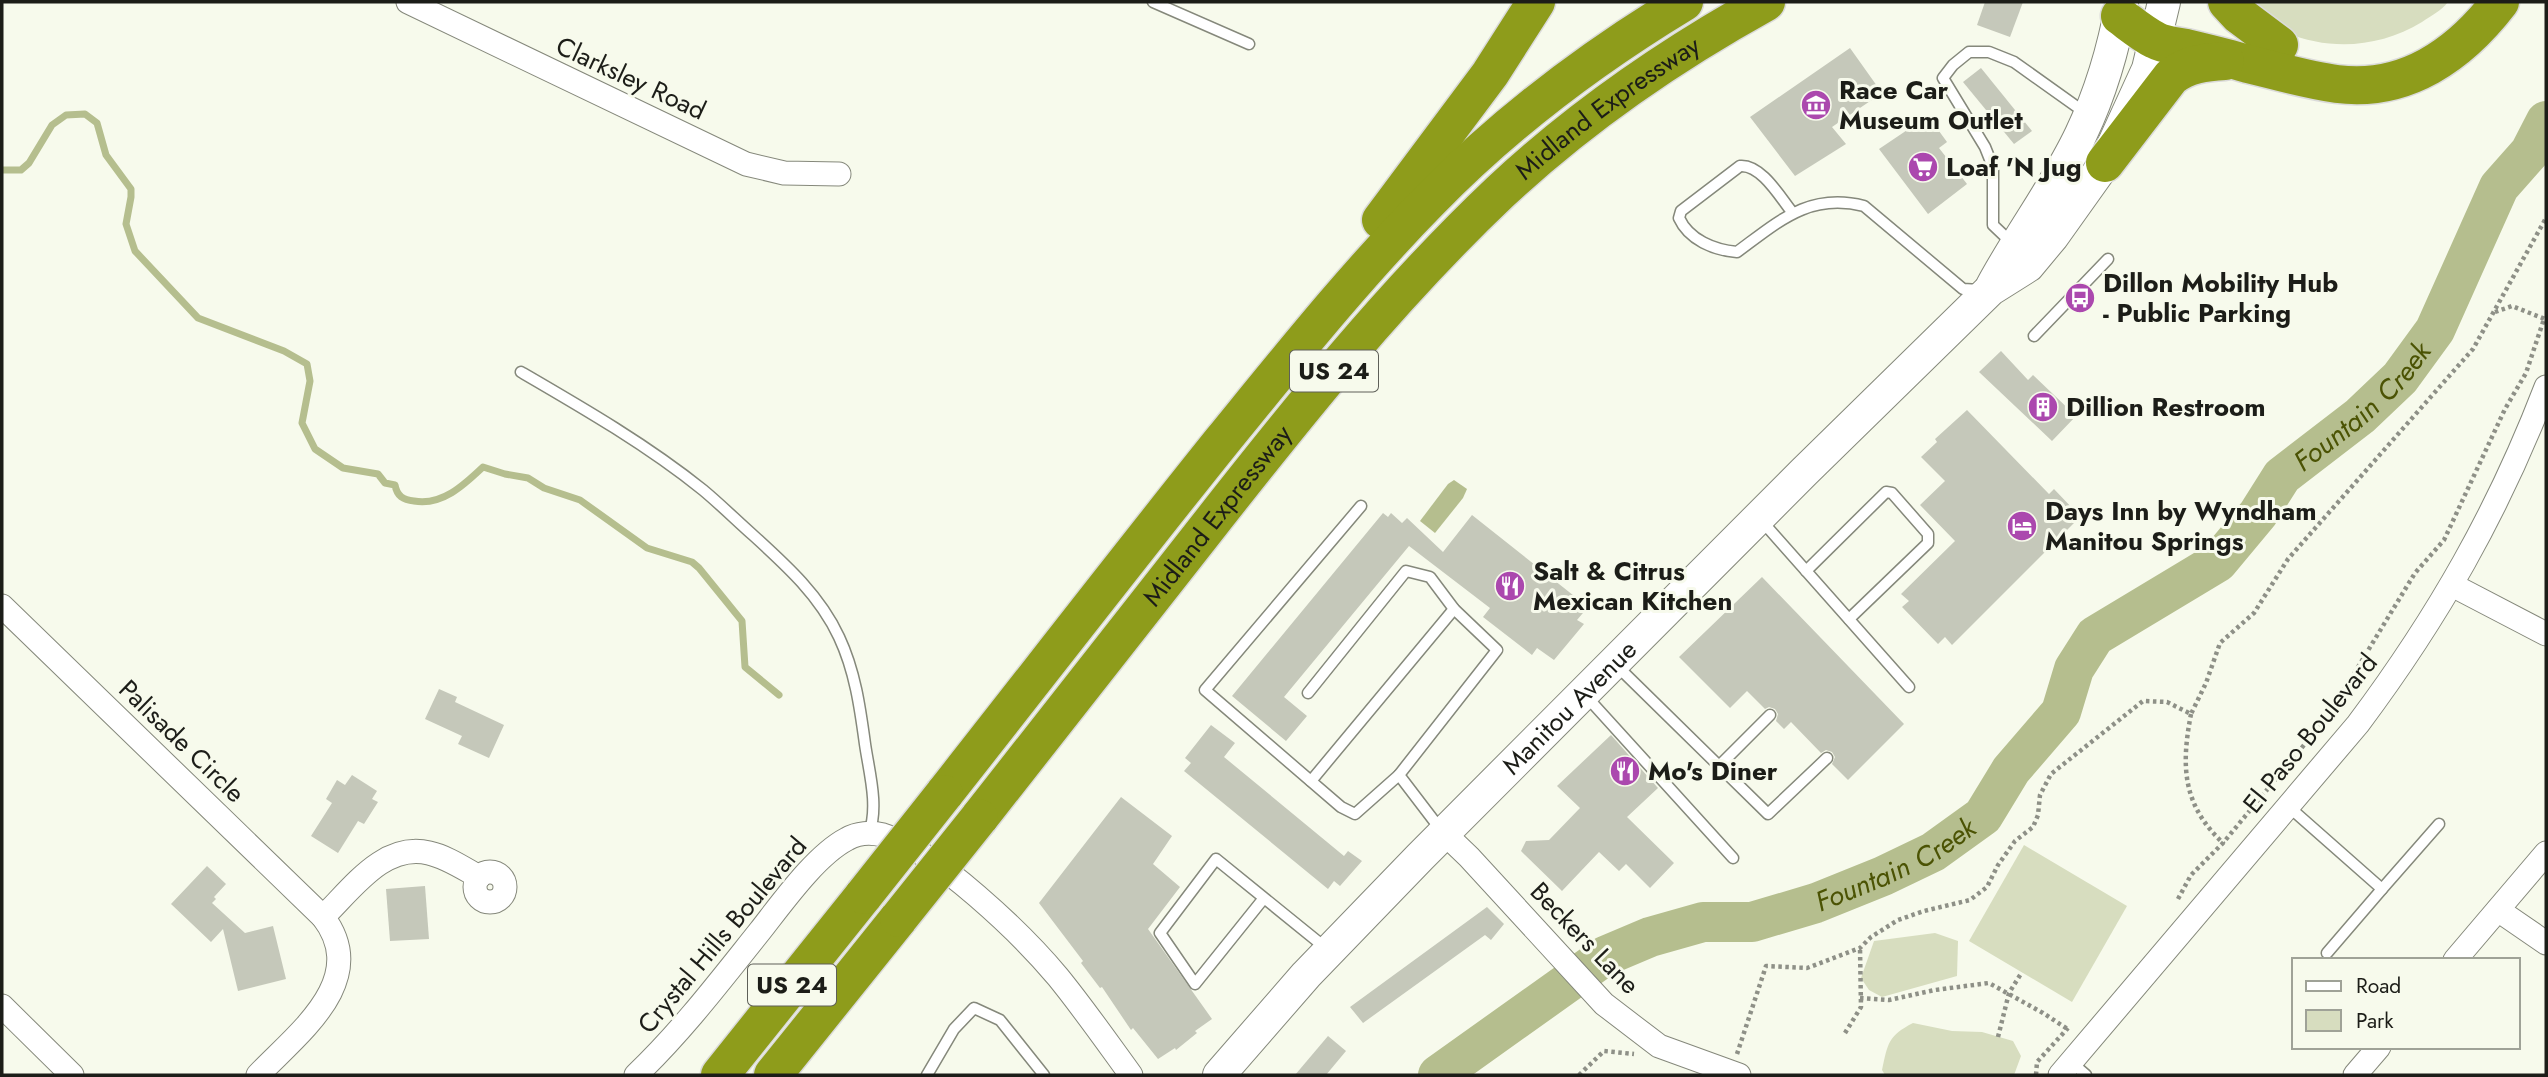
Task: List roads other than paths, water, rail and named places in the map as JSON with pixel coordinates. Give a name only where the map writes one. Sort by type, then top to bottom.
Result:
[{"type":"highway","points":[[1168,508],[1346,264],[1455,123],[1536,2]]},
{"type":"highway","name":"Midland Expressway","points":[[720,1075],[1168,508],[1351,286],[1430,200],[1474,159],[1616,46],[1684,2]]},
{"type":"highway","name":"Midland Expressway","points":[[773,1075],[979,818],[1303,405],[1453,239],[1502,190],[1581,124],[1684,51],[1766,2]]},
{"type":"highway","points":[[2227,2],[2239,15],[2279,45]]},
{"type":"highway","points":[[2121,9],[2279,45],[2315,56],[2346,60],[2372,59],[2395,53],[2430,37],[2447,25],[2468,2]]},
{"type":"highway","points":[[2160,20],[2238,61],[2336,84],[2361,86],[2410,75],[2434,64],[2462,45],[2481,27],[2500,2]]},
{"type":"highway","points":[[2105,163],[2159,91],[2178,72],[2203,62],[2238,61]]},
{"type":"main road","name":"Manitou Avenue","points":[[1990,290],[2014,245],[2061,173],[2089,116],[2111,54],[2121,9]]},
{"type":"main road","name":"Manitou Avenue","points":[[1219,1075],[1329,951],[1759,518],[1990,290],[2028,266],[2105,163],[2148,69],[2160,20]]},
{"type":"street","name":"Clarksley Road","points":[[408,2],[747,163],[784,173],[839,174]]},
{"type":"street","name":"El Paso Boulevard","points":[[2072,1071],[2088,1043],[2358,724],[2422,636],[2487,523],[2515,467],[2546,387]]},
{"type":"street","points":[[2452,585],[2546,634]]},
{"type":"street","name":"Palisade Circle","points":[[2,606],[323,917],[331,928],[339,949],[333,987],[318,1013],[258,1075]]},
{"type":"street","name":"Crystal Hills Boulevard","points":[[636,1075],[679,1031],[819,861],[848,838],[869,833]]},
{"type":"street","points":[[869,833],[884,835],[919,855],[966,888],[1006,923],[1058,977],[1131,1075]]},
{"type":"street","name":"Beckers Lane","points":[[1444,833],[1604,1004],[1659,1046],[1737,1067]]},
{"type":"street","points":[[323,917],[381,862],[402,851],[431,853],[479,877]]},
{"type":"street","points":[[2457,958],[2546,853]]},
{"type":"street","points":[[2498,910],[2546,943]]},
{"type":"street","points":[[2,1006],[72,1075]]},
{"type":"street","points":[[2355,1075],[2377,1049]]},
{"type":"lane","points":[[1153,2],[1249,44]]},
{"type":"lane","points":[[2014,245],[1993,225],[1993,167],[1985,147],[1943,78],[1953,65],[1969,52],[1989,52],[2014,62],[2089,116]]},
{"type":"lane","points":[[1792,212],[1758,171],[1748,165],[1740,166],[1681,211],[1679,218],[1684,230],[1718,251],[1737,252],[1792,212],[1844,201],[1864,205],[1963,289],[1990,290]]},
{"type":"lane","points":[[2034,336],[2108,259]]},
{"type":"lane","points":[[521,372],[612,425],[702,490],[794,572],[818,602],[838,634],[851,666],[860,705],[873,804],[873,824],[869,833]]},
{"type":"lane","points":[[1806,571],[1886,492],[1892,493],[1901,503],[1928,534],[1928,543],[1849,619]]},
{"type":"lane","points":[[1308,693],[1406,571],[1430,578],[1454,609],[1497,650],[1399,775],[1355,814],[1341,807],[1205,690],[1361,506]]},
{"type":"lane","points":[[1759,518],[1909,687]]},
{"type":"lane","points":[[1311,781],[1454,609]]},
{"type":"lane","points":[[1614,663],[1768,814],[1826,758]]},
{"type":"lane","points":[[1584,694],[1733,858]]},
{"type":"lane","points":[[1719,766],[1770,715]]},
{"type":"lane","points":[[1399,775],[1444,833]]},
{"type":"lane","points":[[2288,806],[2382,889]]},
{"type":"lane","points":[[2327,953],[2439,824]]},
{"type":"lane","points":[[1264,898],[1195,984],[1160,933],[1216,859],[1264,898],[1329,951]]},
{"type":"lane","points":[[927,1075],[954,1029],[974,1008],[1000,1020],[1044,1075]]},
{"type":"waterway","points":[[2,170],[21,170],[29,163],[52,125],[66,115],[85,114],[97,123],[106,155],[131,189],[126,224],[135,251],[198,318],[284,351],[307,364],[310,381],[302,423],[315,449],[343,468],[378,474],[385,483],[395,485],[401,497],[410,500],[424,502],[452,493],[483,467],[528,478],[544,488],[580,500],[647,548],[692,562],[699,568],[742,621],[745,667],[779,695]]},
{"type":"waterway","name":"Fountain Creek","points":[[1438,1075],[1605,956],[1650,937],[1703,922],[1752,922],[1816,903],[1933,852],[1983,816],[2011,770],[2061,712],[2074,669],[2095,636],[2218,562],[2258,514],[2282,476],[2360,416],[2400,378],[2435,330],[2499,187],[2530,152],[2546,121]]},
{"type":"place","name":"Race Car Museum Outlet","points":[[1816,105]]},
{"type":"place","name":"Loaf 'N Jug","points":[[1923,167]]},
{"type":"place","name":"Dillon Mobility Hub - Public Parking","points":[[2080,298]]},
{"type":"place","name":"Dillion Restroom","points":[[2043,407]]},
{"type":"place","name":"Days Inn by Wyndham Manitou Springs","points":[[2022,526]]},
{"type":"place","name":"Salt & Citrus Mexican Kitchen","points":[[1510,586]]},
{"type":"place","name":"Mo's Diner","points":[[1625,771]]}]
